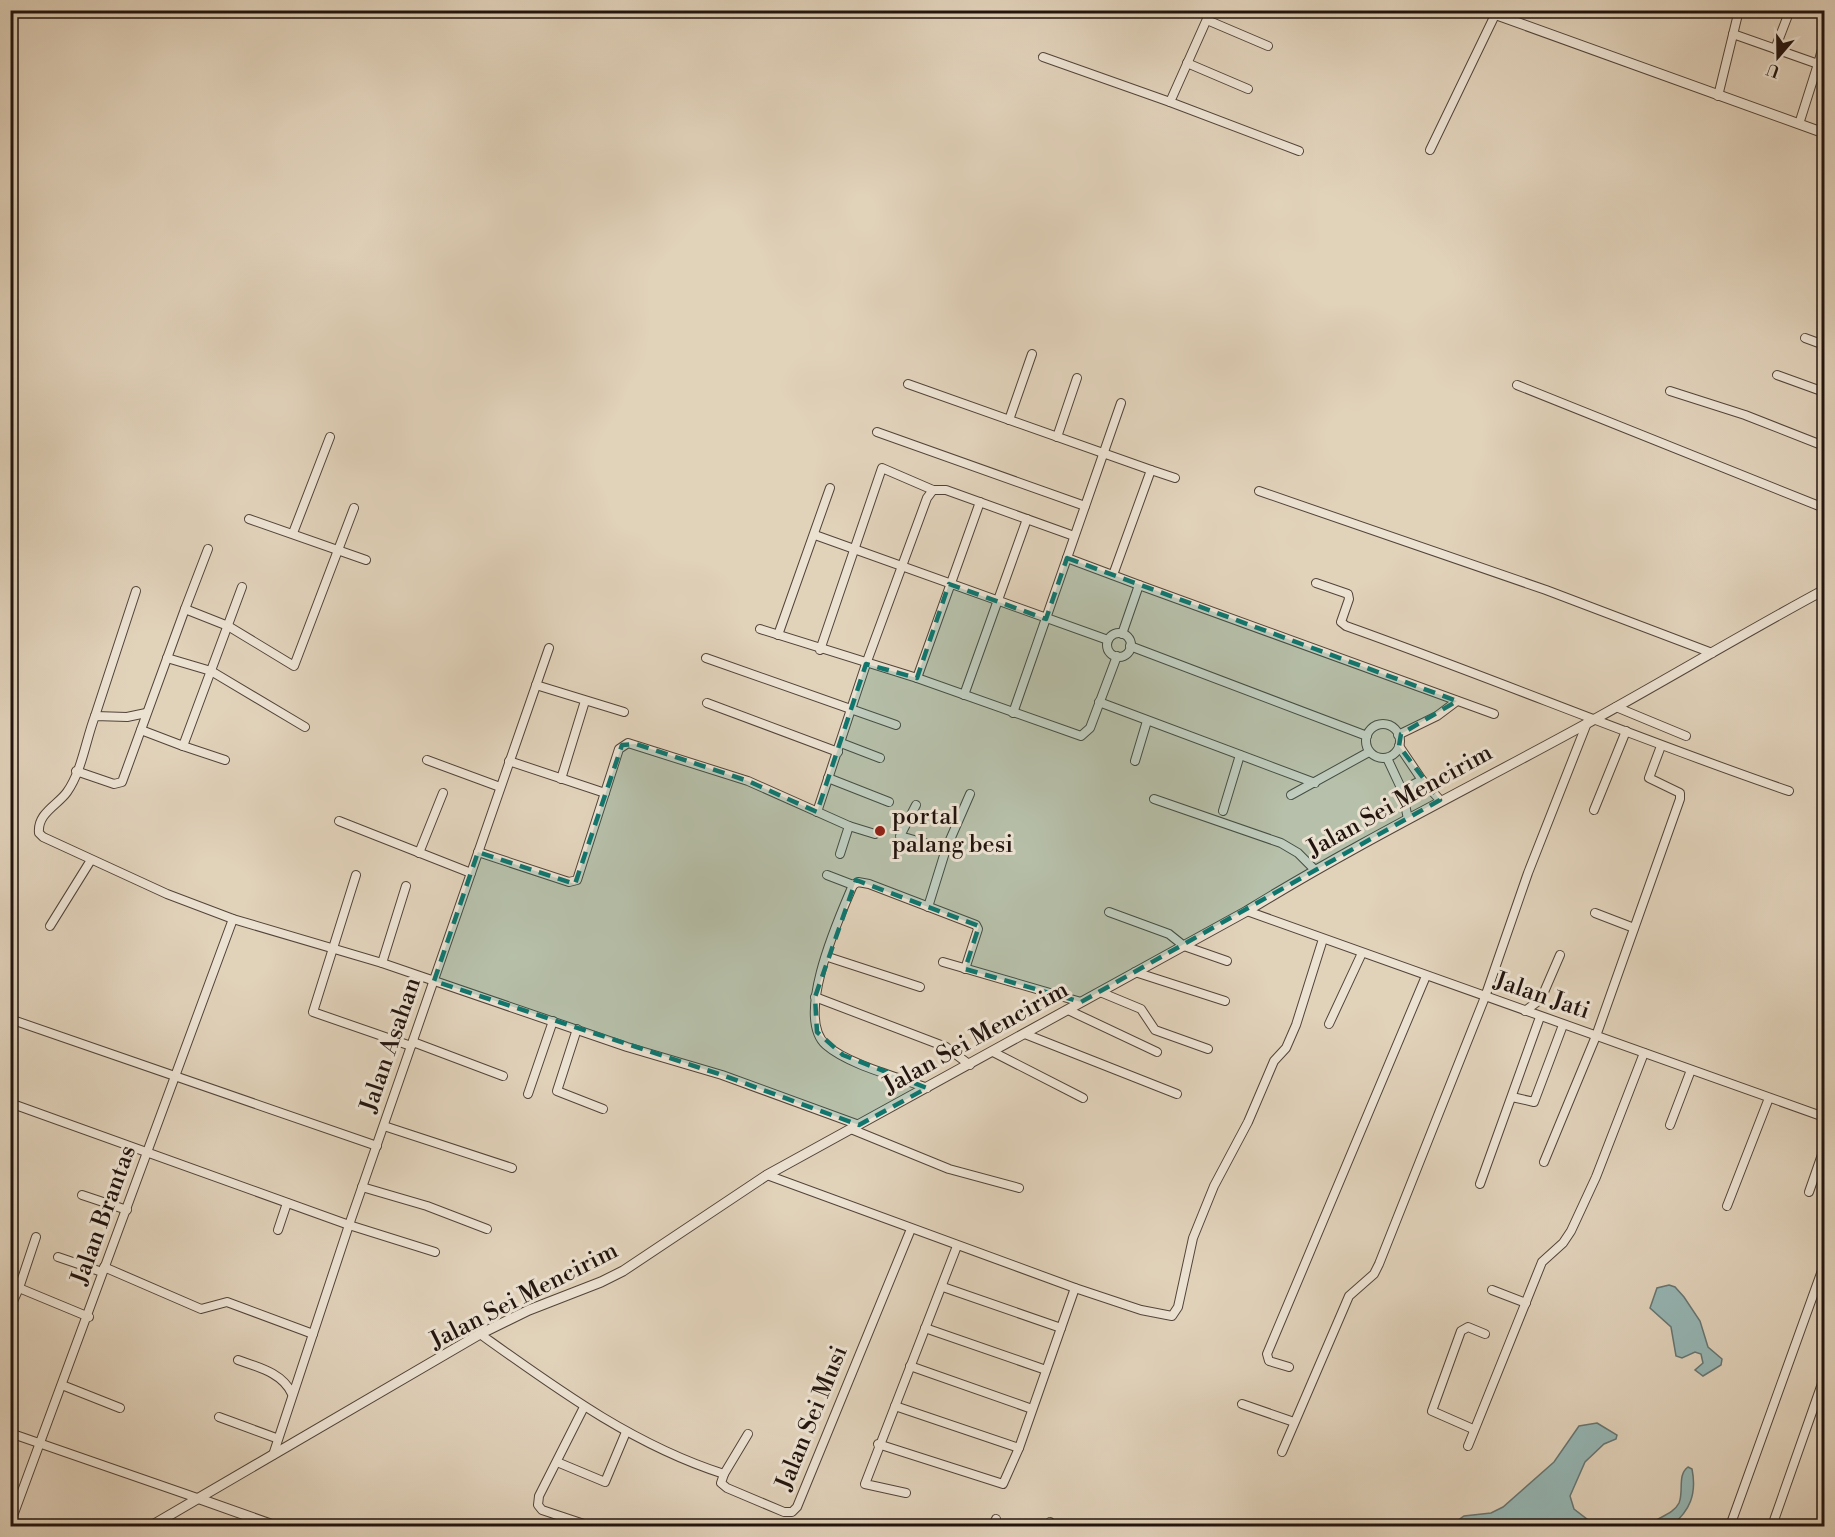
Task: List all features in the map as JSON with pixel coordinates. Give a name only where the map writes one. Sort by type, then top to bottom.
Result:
[{"type":"street","points":[[1170,102],[1211,10]]},
{"type":"street","points":[[1483,10],[1824,133]]},
{"type":"street","points":[[1718,96],[1739,10]]},
{"type":"street","points":[[1775,49],[1790,10]]},
{"type":"street","points":[[1430,150],[1495,15]]},
{"type":"street","points":[[1207,20],[1268,46]]},
{"type":"street","points":[[1733,34],[1821,65]]},
{"type":"street","points":[[1799,124],[1821,65],[1824,42]]},
{"type":"street","points":[[1043,57],[1299,151]]},
{"type":"street","points":[[1188,63],[1248,88]]},
{"type":"street","points":[[1805,338],[1824,345]]},
{"type":"street","points":[[1009,420],[1032,354]]},
{"type":"street","points":[[1777,375],[1824,392]]},
{"type":"street","points":[[1057,436],[1077,378]]},
{"type":"street","points":[[908,384],[1175,478]]},
{"type":"street","points":[[1517,385],[1824,508]]},
{"type":"street","points":[[1670,391],[1745,415],[1824,446]]},
{"type":"street","points":[[1013,713],[1121,403]]},
{"type":"street","points":[[877,432],[1085,506]]},
{"type":"street","points":[[293,533],[330,438]]},
{"type":"street","points":[[820,650],[879,469],[884,467],[933,490],[946,490],[1074,536]]},
{"type":"street","points":[[1113,575],[1151,470]]},
{"type":"street","points":[[778,635],[830,488]]},
{"type":"street","points":[[817,812],[866,664],[927,498],[933,490]]},
{"type":"street","points":[[1258,491],[1546,590],[1712,653]]},
{"type":"street","points":[[917,678],[980,502]]},
{"type":"street","points":[[185,609],[228,626],[294,666],[354,508]]},
{"type":"street","points":[[249,519],[366,560]]},
{"type":"street","points":[[964,695],[1027,519]]},
{"type":"street","points":[[814,535],[996,602],[1108,640]]},
{"type":"street","points":[[76,771],[121,784],[208,549]]},
{"type":"street","points":[[1067,558],[1494,714]]},
{"type":"street","points":[[1316,583],[1348,594],[1350,599],[1341,616],[1341,622],[1346,626],[1591,721],[1626,731],[1661,746],[1790,791]]},
{"type":"street","points":[[1122,634],[1139,585]]},
{"type":"street","points":[[183,746],[242,586]]},
{"type":"street","name":"Jalan Sei Mencirim","points":[[151,1527],[480,1334],[529,1310],[623,1271],[767,1175],[1247,911],[1314,869],[1591,721],[1712,653],[1746,631],[1824,590]]},
{"type":"street","points":[[136,591],[67,793],[54,802],[40,821],[39,833],[49,842],[167,894],[233,919],[382,963],[765,1089],[949,1169],[1019,1188]]},
{"type":"street","points":[[760,629],[820,650],[917,678],[1081,736],[1090,728],[1117,656],[1127,652],[1130,645],[1128,638],[1122,634],[1115,634],[1108,640],[1108,650],[1117,656]]},
{"type":"street","points":[[1130,645],[1367,736]]},
{"type":"street","name":"Jalan Asahan","points":[[273,1455],[276,1438],[549,648]]},
{"type":"street","points":[[167,658],[211,670],[305,727]]},
{"type":"street","points":[[706,658],[896,724]]},
{"type":"street","points":[[536,685],[624,712]]},
{"type":"street","points":[[561,779],[585,701]]},
{"type":"street","points":[[1398,735],[1437,716],[1456,701]]},
{"type":"street","points":[[1099,702],[1147,722],[1315,783]]},
{"type":"street","points":[[707,704],[840,748],[880,758]]},
{"type":"street","points":[[1616,707],[1686,736]]},
{"type":"street","points":[[95,716],[127,717],[146,713]]},
{"type":"street","points":[[1282,1452],[1349,1296],[1374,1274],[1379,1264],[1485,997],[1528,873],[1591,721]]},
{"type":"street","points":[[1135,761],[1147,722]]},
{"type":"street","points":[[1400,746],[1393,755],[1378,758],[1369,752],[1367,736],[1374,727],[1385,725],[1398,735],[1400,746],[1422,780],[1440,800]]},
{"type":"street","points":[[141,730],[225,760]]},
{"type":"street","points":[[1594,810],[1626,731]]},
{"type":"street","points":[[478,852],[573,882],[580,875],[619,749],[628,743],[748,781],[849,826],[875,834]]},
{"type":"street","points":[[1544,1162],[1596,1036],[1680,799],[1680,793],[1649,778],[1661,746]]},
{"type":"street","points":[[1291,795],[1369,752]]},
{"type":"street","points":[[1223,811],[1240,755]]},
{"type":"street","points":[[1387,758],[1402,790],[1408,819]]},
{"type":"street","points":[[427,760],[500,787]]},
{"type":"street","points":[[509,761],[605,793]]},
{"type":"street","points":[[828,778],[889,802]]},
{"type":"street","points":[[1402,790],[1422,780]]},
{"type":"street","points":[[419,853],[443,792]]},
{"type":"street","points":[[928,907],[946,849],[970,794]]},
{"type":"street","points":[[1154,799],[1281,843],[1298,853],[1314,869]]},
{"type":"street","points":[[916,805],[900,836],[946,849]]},
{"type":"street","points":[[339,821],[471,873]]},
{"type":"street","points":[[840,854],[849,826]]},
{"type":"street","points":[[50,926],[91,860]]},
{"type":"street","points":[[356,875],[314,1013],[503,1076]]},
{"type":"street","points":[[827,875],[853,885],[862,882],[869,884],[978,927],[965,969]]},
{"type":"street","points":[[853,885],[836,929],[815,997],[815,1026],[826,1045],[852,1059],[927,1088]]},
{"type":"street","points":[[382,963],[406,886]]},
{"type":"street","name":"Jalan Jati","points":[[1247,911],[1824,1117]]},
{"type":"street","points":[[1109,912],[1169,934],[1184,946],[1227,961]]},
{"type":"street","points":[[1595,913],[1634,928]]},
{"type":"street","name":"Jalan Brantas","points":[[10,1524],[89,1317],[103,1269],[127,1210],[233,919]]},
{"type":"street","points":[[767,1175],[1075,1288],[1160,1315],[1172,1316],[1176,1312],[1187,1272],[1193,1238],[1274,1061],[1286,1048],[1296,1025],[1323,939]]},
{"type":"street","points":[[1329,1024],[1362,953]]},
{"type":"street","points":[[1525,1011],[1541,999],[1560,955]]},
{"type":"street","points":[[828,957],[920,987]]},
{"type":"street","points":[[944,962],[1081,1002]]},
{"type":"street","points":[[1135,972],[1225,1001]]},
{"type":"street","points":[[1288,1367],[1269,1361],[1266,1354],[1426,976]]},
{"type":"street","points":[[1100,992],[1141,1009],[1155,1030],[1208,1049]]},
{"type":"street","points":[[815,997],[946,1047],[970,1065]]},
{"type":"street","points":[[1068,1010],[1157,1052]]},
{"type":"street","points":[[1480,1184],[1540,1017]]},
{"type":"street","points":[[10,1019],[377,1146]]},
{"type":"street","points":[[528,1094],[553,1021]]},
{"type":"street","points":[[1512,1097],[1534,1102],[1563,1025]]},
{"type":"street","points":[[577,1029],[557,1091],[603,1109]]},
{"type":"street","points":[[1025,1034],[1177,1094]]},
{"type":"street","points":[[993,1052],[1083,1098]]},
{"type":"street","points":[[1468,1446],[1542,1262],[1563,1243],[1571,1231],[1596,1177],[1644,1053]]},
{"type":"street","points":[[1670,1125],[1691,1070]]},
{"type":"street","points":[[1727,1206],[1769,1098]]},
{"type":"street","points":[[10,1103],[349,1225],[435,1252]]},
{"type":"street","points":[[384,1126],[512,1168]]},
{"type":"street","points":[[1809,1192],[1824,1149]]},
{"type":"street","points":[[362,1187],[427,1206],[488,1229]]},
{"type":"street","points":[[82,1195],[127,1210]]},
{"type":"street","points":[[278,1230],[287,1203]]},
{"type":"street","name":"Jalan Sei Musi","points":[[724,1474],[721,1483],[727,1488],[784,1512],[792,1512],[797,1507],[911,1229]]},
{"type":"street","points":[[10,1308],[36,1237]]},
{"type":"street","points":[[906,1492],[865,1484],[878,1444],[943,1287],[957,1246]]},
{"type":"street","points":[[58,1257],[103,1269],[201,1309],[227,1302],[313,1334]]},
{"type":"street","points":[[1730,1527],[1824,1265]]},
{"type":"street","points":[[943,1287],[1061,1328]]},
{"type":"street","points":[[19,1288],[89,1317]]},
{"type":"street","points":[[878,1444],[999,1485],[1007,1481],[1075,1288]]},
{"type":"street","points":[[1492,1290],[1526,1303]]},
{"type":"street","points":[[1473,1429],[1431,1411],[1461,1331],[1468,1327],[1485,1334]]},
{"type":"street","points":[[925,1328],[1046,1370]]},
{"type":"street","points":[[480,1334],[585,1407],[626,1432],[675,1457],[724,1474],[748,1434]]},
{"type":"street","points":[[238,1360],[267,1370],[284,1381],[292,1394]]},
{"type":"street","points":[[910,1366],[1032,1409]]},
{"type":"street","points":[[1772,1527],[1824,1378]]},
{"type":"street","points":[[62,1385],[120,1408]]},
{"type":"street","points":[[1242,1404],[1294,1422]]},
{"type":"street","points":[[895,1406],[1019,1448]]},
{"type":"street","points":[[585,1407],[539,1496],[538,1506],[590,1527]]},
{"type":"street","points":[[219,1417],[276,1438]]},
{"type":"street","points":[[557,1462],[605,1482],[626,1432]]},
{"type":"street","points":[[10,1433],[276,1527]]},
{"type":"street","points":[[1821,1526],[1824,1514]]},
{"type":"highlighted area","points":[[1067,558],[1457,701],[1401,734],[1399,746],[1440,800],[1081,1002],[965,969],[979,926],[856,880],[815,997],[817,1032],[843,1055],[927,1088],[859,1125],[722,1075],[434,981],[478,852],[575,884],[622,745],[636,744],[748,781],[817,812],[866,664],[917,678],[949,584],[1046,619]]},
{"type":"water","points":[[1669,1285],[1675,1287],[1684,1297],[1700,1321],[1708,1347],[1722,1359],[1721,1365],[1703,1376],[1695,1370],[1703,1363],[1701,1354],[1695,1352],[1682,1358],[1676,1356],[1671,1327],[1650,1308],[1657,1288]]},
{"type":"water","points":[[1597,1423],[1617,1435],[1616,1439],[1604,1444],[1585,1462],[1570,1496],[1574,1509],[1596,1526],[1450,1526],[1464,1516],[1491,1513],[1503,1507],[1554,1462],[1579,1426]]},
{"type":"water","points":[[1688,1467],[1692,1469],[1694,1486],[1693,1494],[1683,1514],[1671,1526],[1648,1526],[1669,1513],[1679,1503],[1683,1474]]},
{"type":"place","name":"portal palang besi","points":[[880,831]]}]
